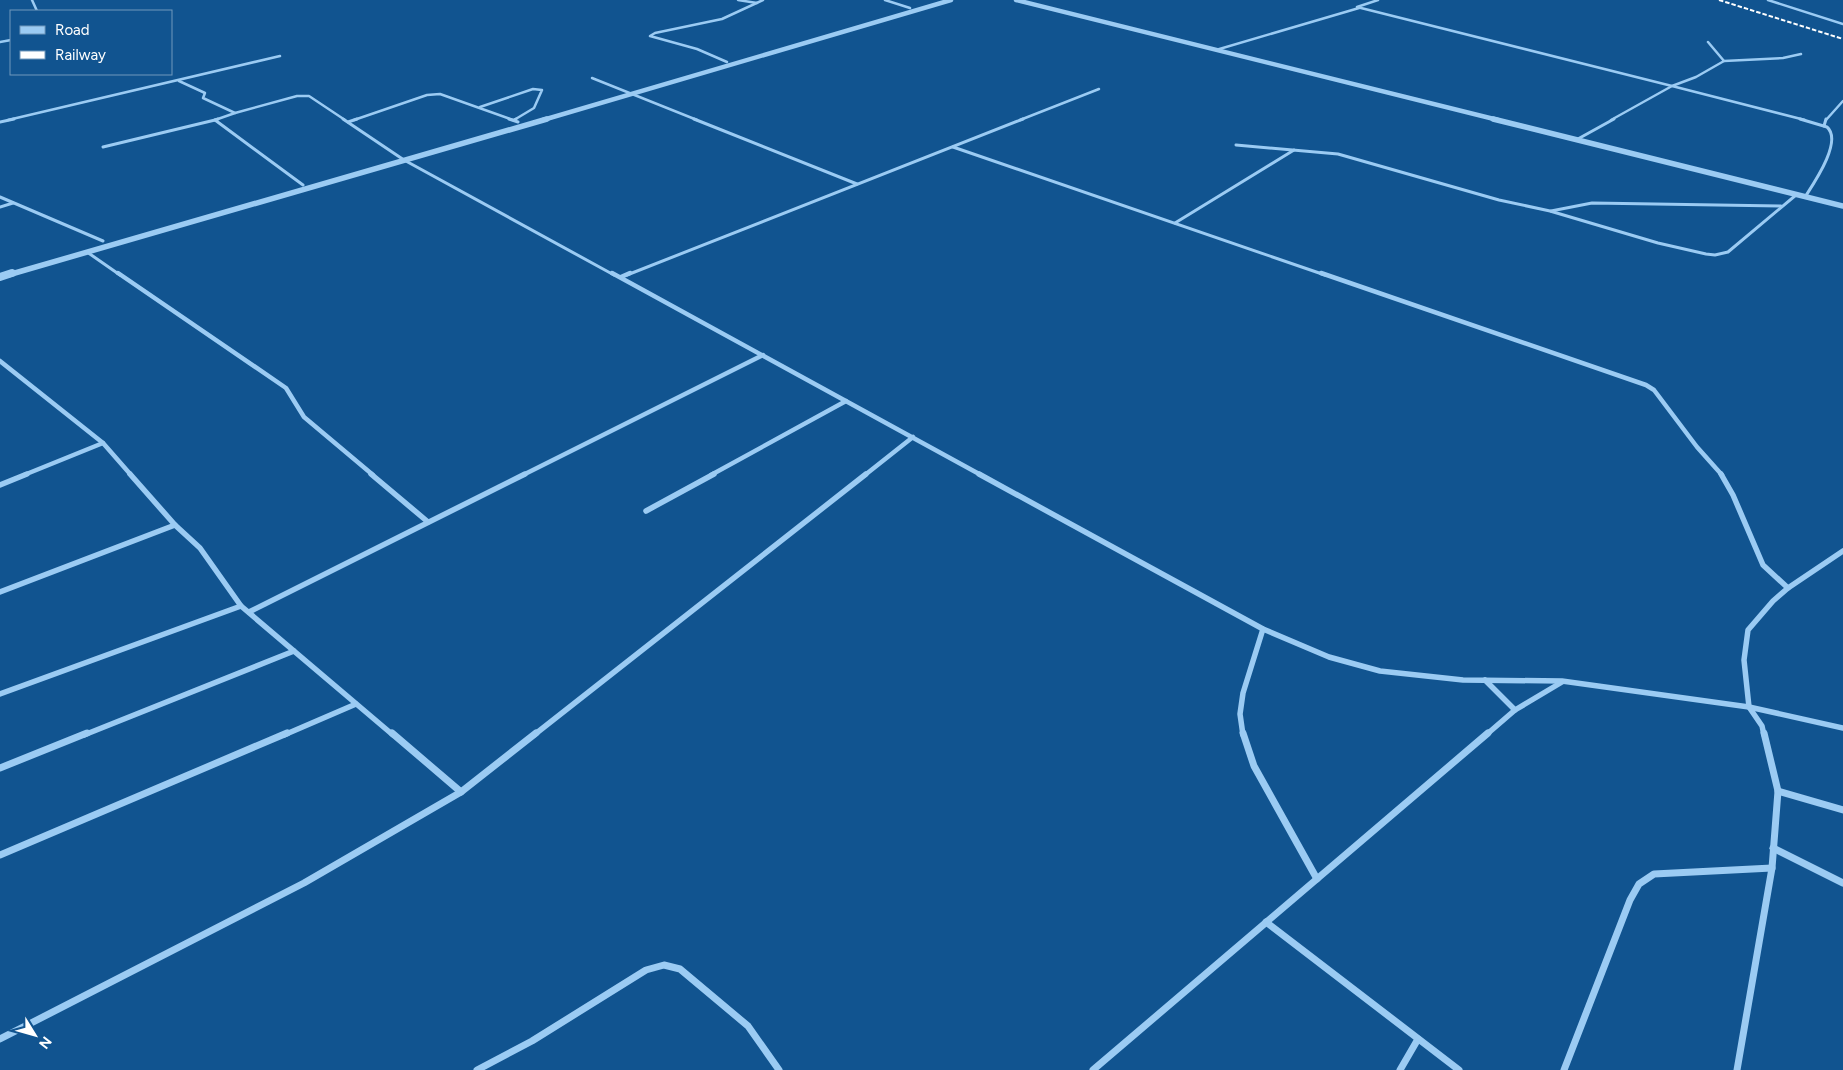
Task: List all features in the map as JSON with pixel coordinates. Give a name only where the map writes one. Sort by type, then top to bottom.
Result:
[{"type":"street","points":[[738,0],[757,3]]},
{"type":"street","points":[[727,62],[697,49],[650,36],[655,33],[722,20],[763,0]]},
{"type":"street","points":[[886,0],[910,8]]},
{"type":"street","points":[[0,271],[403,158],[516,121],[630,92],[939,0]]},
{"type":"street","points":[[0,277],[403,158],[951,0]]},
{"type":"street","points":[[1016,0],[1843,206]]},
{"type":"street","points":[[1359,8],[1358,5],[1378,0]]},
{"type":"street","points":[[1768,0],[1843,24]]},
{"type":"street","points":[[1216,50],[1359,8],[1672,86],[1824,126],[1831,130],[1834,135],[1834,152],[1805,197]]},
{"type":"street","points":[[1708,42],[1724,61]]},
{"type":"street","points":[[1576,140],[1672,86],[1696,77],[1724,61],[1783,58],[1801,54]]},
{"type":"street","points":[[0,122],[280,56]]},
{"type":"street","points":[[592,78],[857,184]]},
{"type":"street","points":[[178,81],[205,93],[203,98],[235,113]]},
{"type":"street","points":[[480,106],[533,89],[542,90],[534,108],[516,121]]},
{"type":"street","points":[[620,277],[1099,90]]},
{"type":"street","points":[[348,122],[434,94],[445,94],[516,121]]},
{"type":"street","points":[[102,147],[215,120],[304,95],[310,96],[403,158],[1264,629],[1329,657],[1380,671],[1485,680],[1562,681],[1750,707],[1843,728]]},
{"type":"street","points":[[1824,126],[1827,117],[1843,101]]},
{"type":"street","points":[[215,120],[303,185]]},
{"type":"street","points":[[1236,145],[1295,149],[1351,157],[1499,200],[1550,211],[1658,243],[1715,255],[1728,252],[1796,195]]},
{"type":"street","points":[[953,146],[1646,385],[1654,390],[1697,447],[1721,474],[1733,495],[1763,565],[1788,588]]},
{"type":"street","points":[[1175,223],[1295,149]]},
{"type":"street","points":[[0,197],[103,241]]},
{"type":"street","points":[[0,207],[14,203]]},
{"type":"street","points":[[1550,211],[1592,203],[1781,206]]},
{"type":"street","points":[[86,252],[286,388],[304,417],[428,522]]},
{"type":"street","points":[[249,612],[763,355]]},
{"type":"street","points":[[0,360],[103,443],[175,526],[200,548],[241,606],[461,792]]},
{"type":"street","points":[[646,511],[846,401]]},
{"type":"street","points":[[0,1039],[304,883],[461,792],[913,437]]},
{"type":"street","points":[[0,485],[103,443]]},
{"type":"street","points":[[0,592],[175,526]]},
{"type":"street","points":[[1737,1070],[1772,868],[1778,791],[1762,726],[1750,707],[1744,660],[1748,630],[1773,601],[1788,588],[1841,553]]},
{"type":"street","points":[[0,694],[241,606]]},
{"type":"street","points":[[1264,629],[1243,693],[1240,714],[1244,740],[1254,766],[1318,879]]},
{"type":"street","points":[[0,768],[294,651]]},
{"type":"street","points":[[1485,680],[1515,710]]},
{"type":"street","points":[[1093,1070],[1515,710],[1562,681]]},
{"type":"street","points":[[0,855],[356,704]]},
{"type":"street","points":[[1778,791],[1843,810]]},
{"type":"street","points":[[1773,848],[1843,883]]},
{"type":"street","points":[[1564,1070],[1630,900],[1639,884],[1654,874],[1772,868]]},
{"type":"street","points":[[1266,922],[1459,1070]]},
{"type":"street","points":[[478,1070],[532,1041],[646,970],[664,965],[680,970],[748,1026],[779,1070]]},
{"type":"street","points":[[1400,1070],[1418,1039]]},
{"type":"railway","points":[[1719,0],[1843,39]]}]
